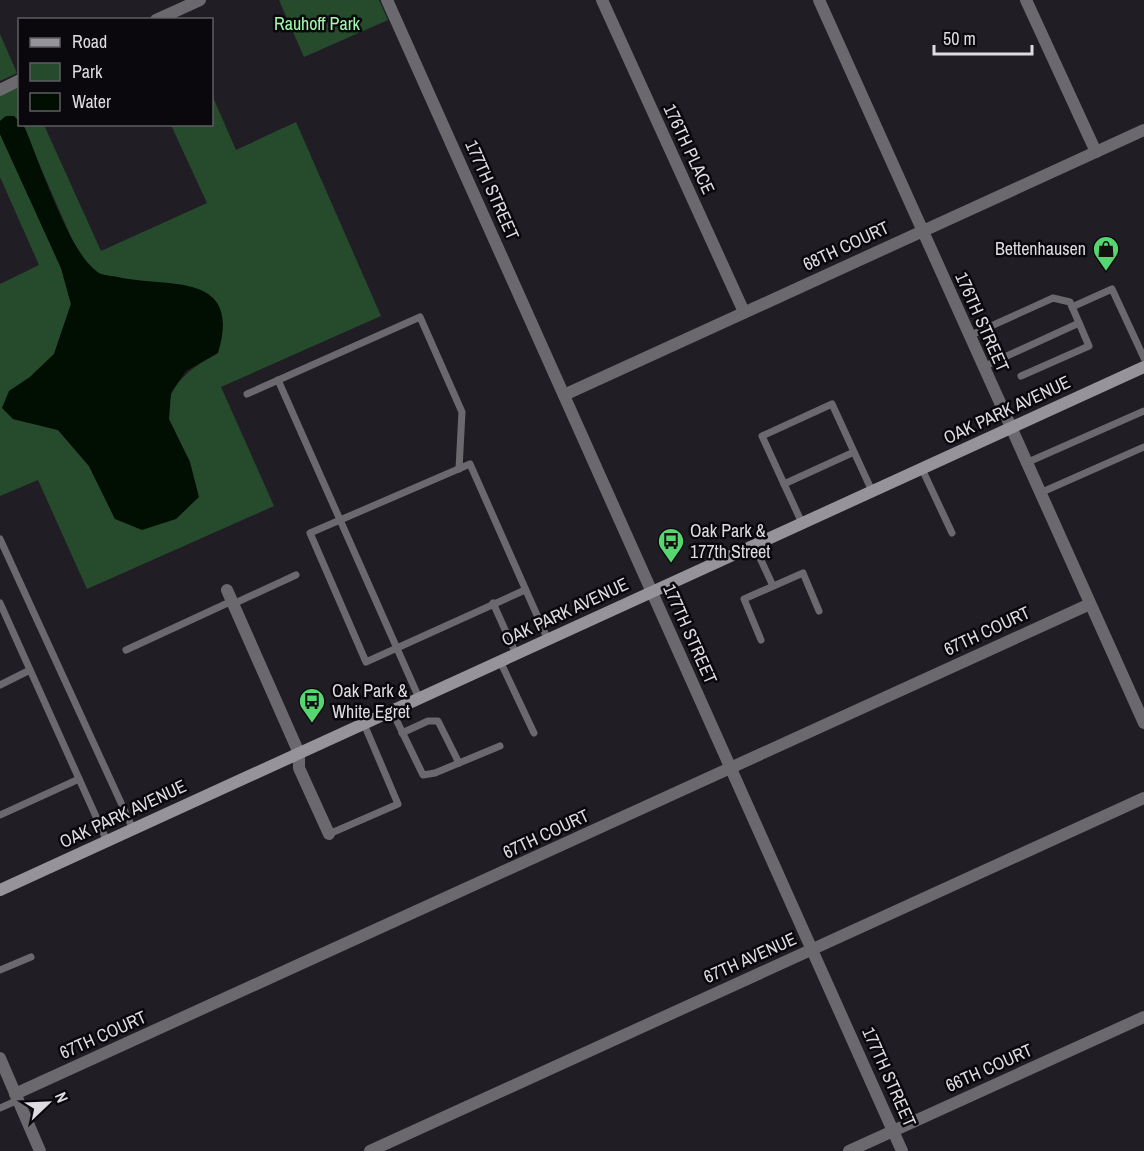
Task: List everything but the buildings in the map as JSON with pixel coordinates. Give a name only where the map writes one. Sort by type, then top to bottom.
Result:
[{"type":"street","points":[[160,18],[200,0]]},
{"type":"street","name":"177TH STREET","points":[[387,0],[902,1151]]},
{"type":"street","name":"176TH PLACE","points":[[602,0],[744,312]]},
{"type":"street","name":"176TH STREET","points":[[819,0],[1144,723]]},
{"type":"street","points":[[1026,0],[1096,152]]},
{"type":"street","points":[[0,90],[18,82]]},
{"type":"street","name":"68TH COURT","points":[[564,395],[1144,130]]},
{"type":"street","name":"OAK PARK AVENUE","points":[[0,890],[1144,367]]},
{"type":"street","points":[[231,599],[299,753],[299,768],[329,834]]},
{"type":"street","name":"67TH COURT","points":[[16,1097],[1090,604]]},
{"type":"street","name":"67TH AVENUE","points":[[370,1151],[1144,798]]},
{"type":"street","name":"66TH COURT","points":[[849,1151],[1144,1017]]},
{"type":"street","points":[[0,1058],[4,1077],[16,1097],[40,1151]]},
{"type":"lane","points":[[1072,307],[1112,288],[1144,358]]},
{"type":"lane","points":[[969,336],[1053,298],[1070,302],[1089,346],[1021,376]]},
{"type":"lane","points":[[247,394],[420,317],[462,412],[459,469]]},
{"type":"lane","points":[[983,367],[1079,323]]},
{"type":"lane","points":[[278,380],[419,698]]},
{"type":"lane","points":[[802,523],[762,436],[812,413],[832,404],[872,491]]},
{"type":"lane","points":[[1026,464],[1144,411]]},
{"type":"lane","points":[[1040,493],[1144,447]]},
{"type":"lane","points":[[784,484],[854,452]]},
{"type":"lane","points":[[525,590],[366,662],[310,533],[470,464],[548,639]]},
{"type":"lane","points":[[922,469],[952,533]]},
{"type":"lane","points":[[0,538],[133,829]]},
{"type":"lane","points":[[754,545],[773,586]]},
{"type":"lane","points":[[761,640],[744,599],[803,573],[819,611]]},
{"type":"lane","points":[[126,650],[231,599],[296,575]]},
{"type":"lane","points":[[0,603],[106,841]]},
{"type":"lane","points":[[493,603],[516,654]]},
{"type":"lane","points":[[500,661],[534,733]]},
{"type":"lane","points":[[0,685],[30,670]]},
{"type":"lane","points":[[392,711],[423,775],[500,746]]},
{"type":"lane","points":[[402,733],[434,720],[442,725],[459,763]]},
{"type":"lane","points":[[329,834],[398,804],[364,724]]},
{"type":"lane","points":[[0,815],[79,779]]},
{"type":"lane","points":[[0,970],[31,957]]},
{"type":"lane","points":[[0,1108],[16,1097]]},
{"type":"green space","name":"Rauhoff Park","points":[[279,0],[379,0],[388,20],[304,57]]},
{"type":"green space","points":[[0,34],[17,73],[0,81]]},
{"type":"green space","points":[[18,87],[18,121],[14,116],[6,116],[0,121],[0,96]]},
{"type":"green space","points":[[213,97],[236,150],[296,122],[381,316],[221,387],[274,506],[87,589],[38,480],[0,496],[0,284],[39,265],[0,177],[0,134],[61,268],[71,304],[54,354],[30,377],[9,391],[13,419],[58,430],[89,466],[115,519],[190,462],[169,420],[170,397],[190,371],[218,353],[135,280],[99,274],[78,253],[22,126],[44,126],[101,251],[207,203],[171,126],[213,126]]},
{"type":"water","points":[[6,116],[14,116],[18,120],[18,126],[25,128],[56,206],[77,248],[99,273],[198,289],[212,296],[220,309],[223,327],[218,353],[186,371],[171,393],[169,419],[190,462],[199,497],[176,519],[142,530],[115,519],[89,466],[58,430],[13,419],[2,408],[9,391],[30,377],[54,354],[71,304],[61,268],[0,134],[0,121]]},
{"type":"place","name":"Bettenhausen","points":[[1106,272]]},
{"type":"place","name":"Oak Park & 177th Street","points":[[671,564]]},
{"type":"place","name":"Oak Park & White Egret","points":[[312,724]]}]
